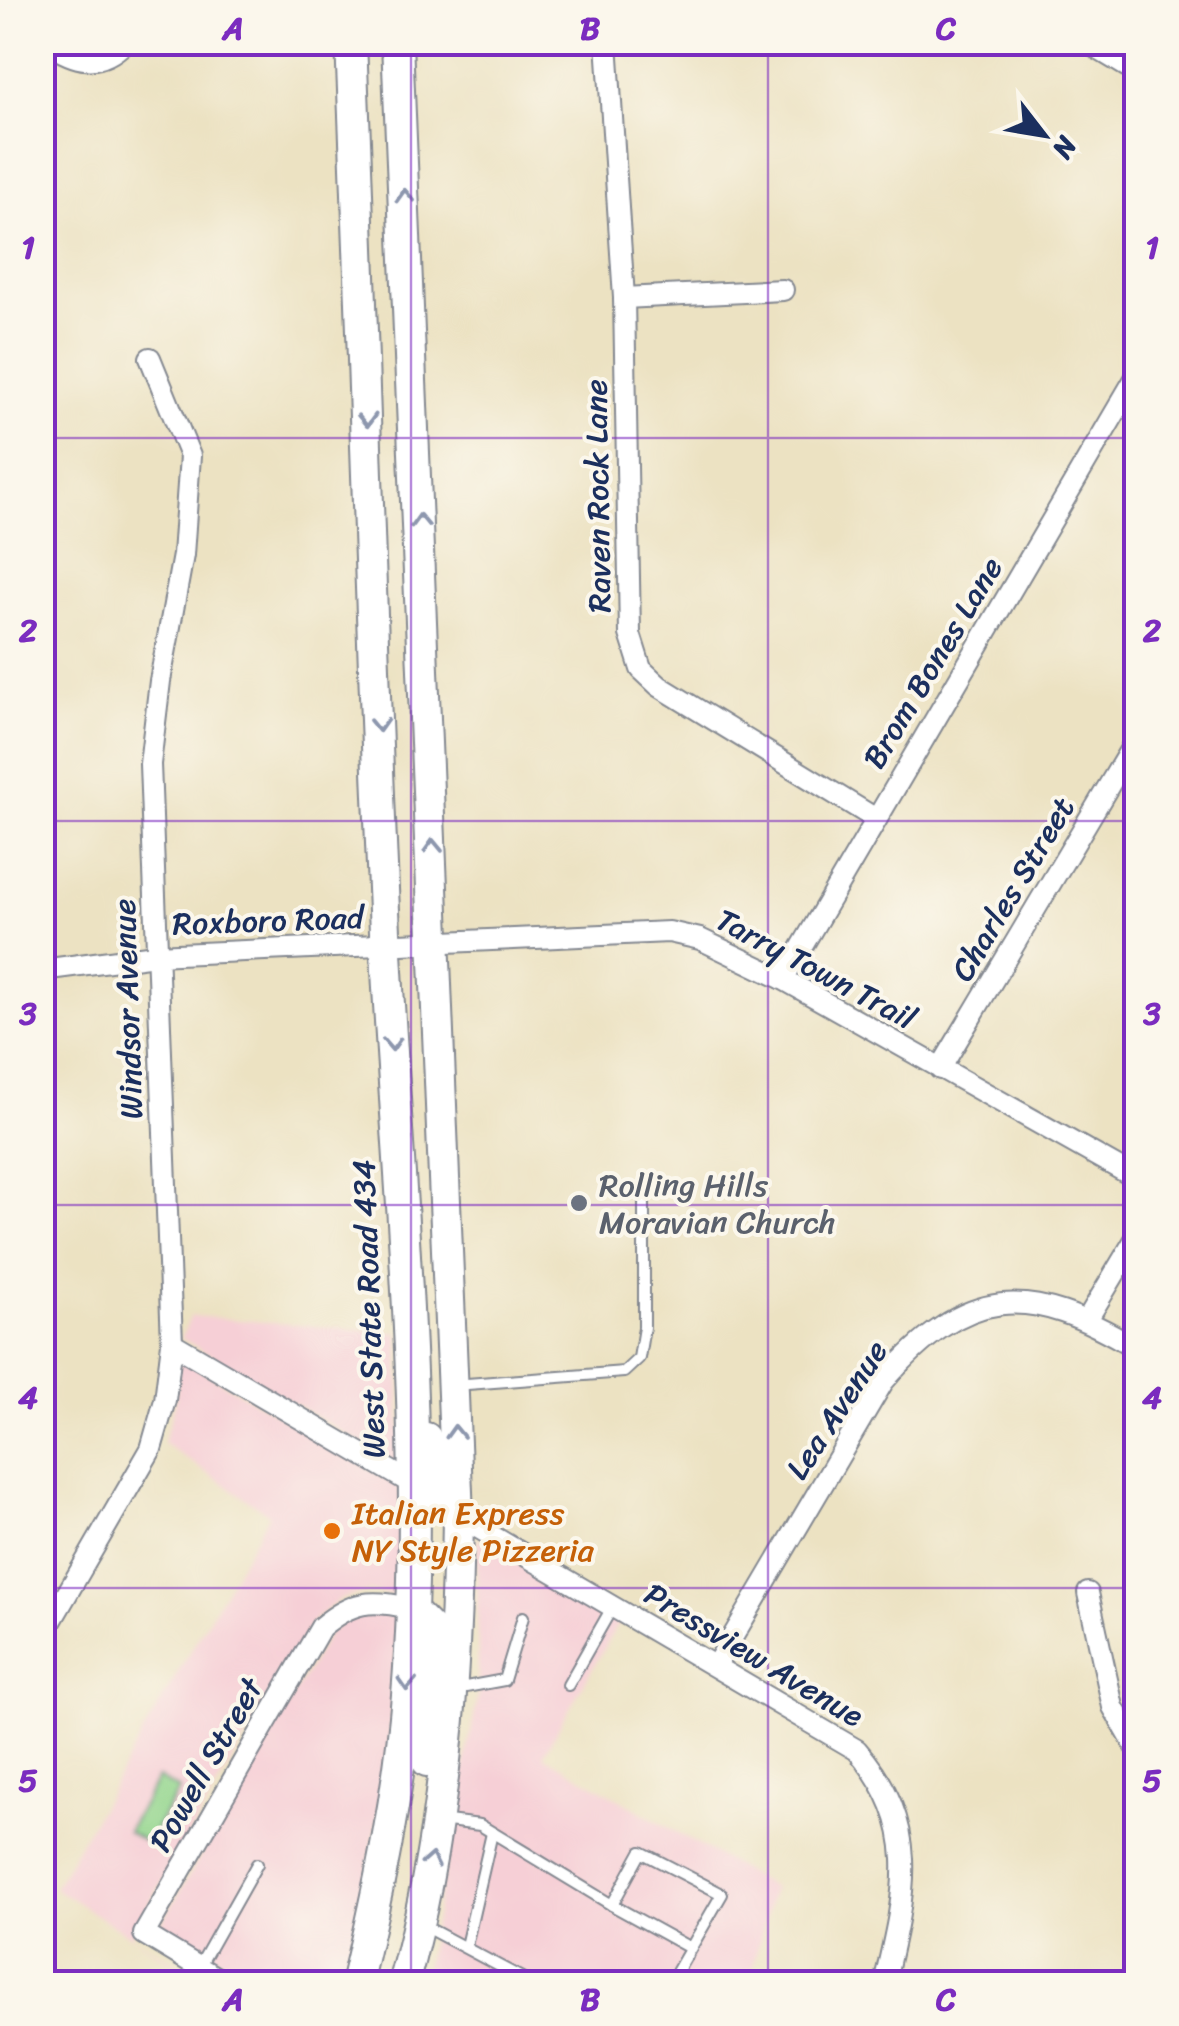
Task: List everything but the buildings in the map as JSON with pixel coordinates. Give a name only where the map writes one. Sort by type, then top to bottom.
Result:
[{"type":"main road","name":"West State Road 434","points":[[351,42],[386,947],[409,1343],[411,1482],[408,1692],[394,1806],[356,1984]]},
{"type":"main road","points":[[397,42],[438,943],[458,1516],[454,1689],[439,1818],[403,1984]]},
{"type":"main road","points":[[358,203],[377,244],[383,364],[392,373],[414,376]]},
{"type":"main road","points":[[409,1343],[424,1382],[428,1464],[439,1501],[458,1516]]},
{"type":"main road","points":[[410,1608],[432,1630],[435,1648],[425,1779],[439,1818]]},
{"type":"street","points":[[46,42],[77,61],[112,56],[125,42]]},
{"type":"street","name":"Raven Rock Lane","points":[[608,42],[624,298],[630,634],[641,668],[659,686],[876,819]]},
{"type":"street","points":[[1086,42],[1136,72]]},
{"type":"street","points":[[624,298],[783,290]]},
{"type":"street","name":"Windsor Avenue","points":[[42,1637],[150,1449],[165,1400],[172,1343],[154,956],[150,764],[160,681],[183,555],[190,456],[150,358]]},
{"type":"street","name":"Brom Bones Lane","points":[[783,979],[1136,377]]},
{"type":"street","name":"Charles Street","points":[[940,1070],[1136,740]]},
{"type":"street","name":"Tarry Town Trail","points":[[438,943],[669,932],[700,939],[783,979],[1136,1178]]},
{"type":"street","name":"Roxboro Road","points":[[42,970],[154,956],[438,943]]},
{"type":"street","points":[[1088,1318],[1136,1238]]},
{"type":"street","name":"Lea Avenue","points":[[716,1664],[883,1382],[915,1345],[948,1319],[1006,1304],[1062,1309],[1088,1318],[1136,1348]]},
{"type":"street","points":[[172,1343],[411,1482]]},
{"type":"street","name":"Pressview Avenue","points":[[458,1516],[858,1750],[890,1797],[902,1834],[905,1874],[884,1984]]},
{"type":"street","points":[[1088,1593],[1113,1707],[1136,1748]]},
{"type":"street","name":"Powell Street","points":[[227,1984],[144,1934],[321,1627],[344,1608],[373,1600],[410,1608]]},
{"type":"lane","points":[[453,1385],[624,1372],[639,1358],[644,1327],[644,1199]]},
{"type":"lane","points":[[568,1685],[613,1606]]},
{"type":"lane","points":[[454,1689],[504,1680],[523,1617]]},
{"type":"lane","points":[[439,1818],[480,1826],[690,1948]]},
{"type":"lane","points":[[466,1946],[492,1833]]},
{"type":"lane","points":[[612,1905],[641,1852],[722,1894],[670,1984]]},
{"type":"lane","points":[[199,1967],[257,1864]]},
{"type":"lane","points":[[418,1924],[532,1984]]},
{"type":"shaded area","points":[[191,1316],[399,1333],[401,1466],[181,1338]]},
{"type":"shaded area","points":[[180,1358],[401,1487],[400,1597],[370,1591],[340,1599],[312,1622],[131,1936],[209,1983],[204,1983],[54,1888],[269,1514],[163,1443],[175,1404]]},
{"type":"shaded area","points":[[477,1538],[620,1620],[543,1755],[773,1888],[749,1983],[422,1984],[478,1696]]},
{"type":"shaded area","points":[[374,1609],[399,1615],[387,1772],[345,1983],[244,1983],[157,1931],[329,1633],[349,1616]]},
{"type":"green space","points":[[158,1778],[179,1790],[147,1843],[127,1831]]},
{"type":"place","name":"Rolling Hills Moravian Church","points":[[579,1203]]},
{"type":"place","name":"Italian Express NY Style Pizzeria","points":[[332,1531]]}]
